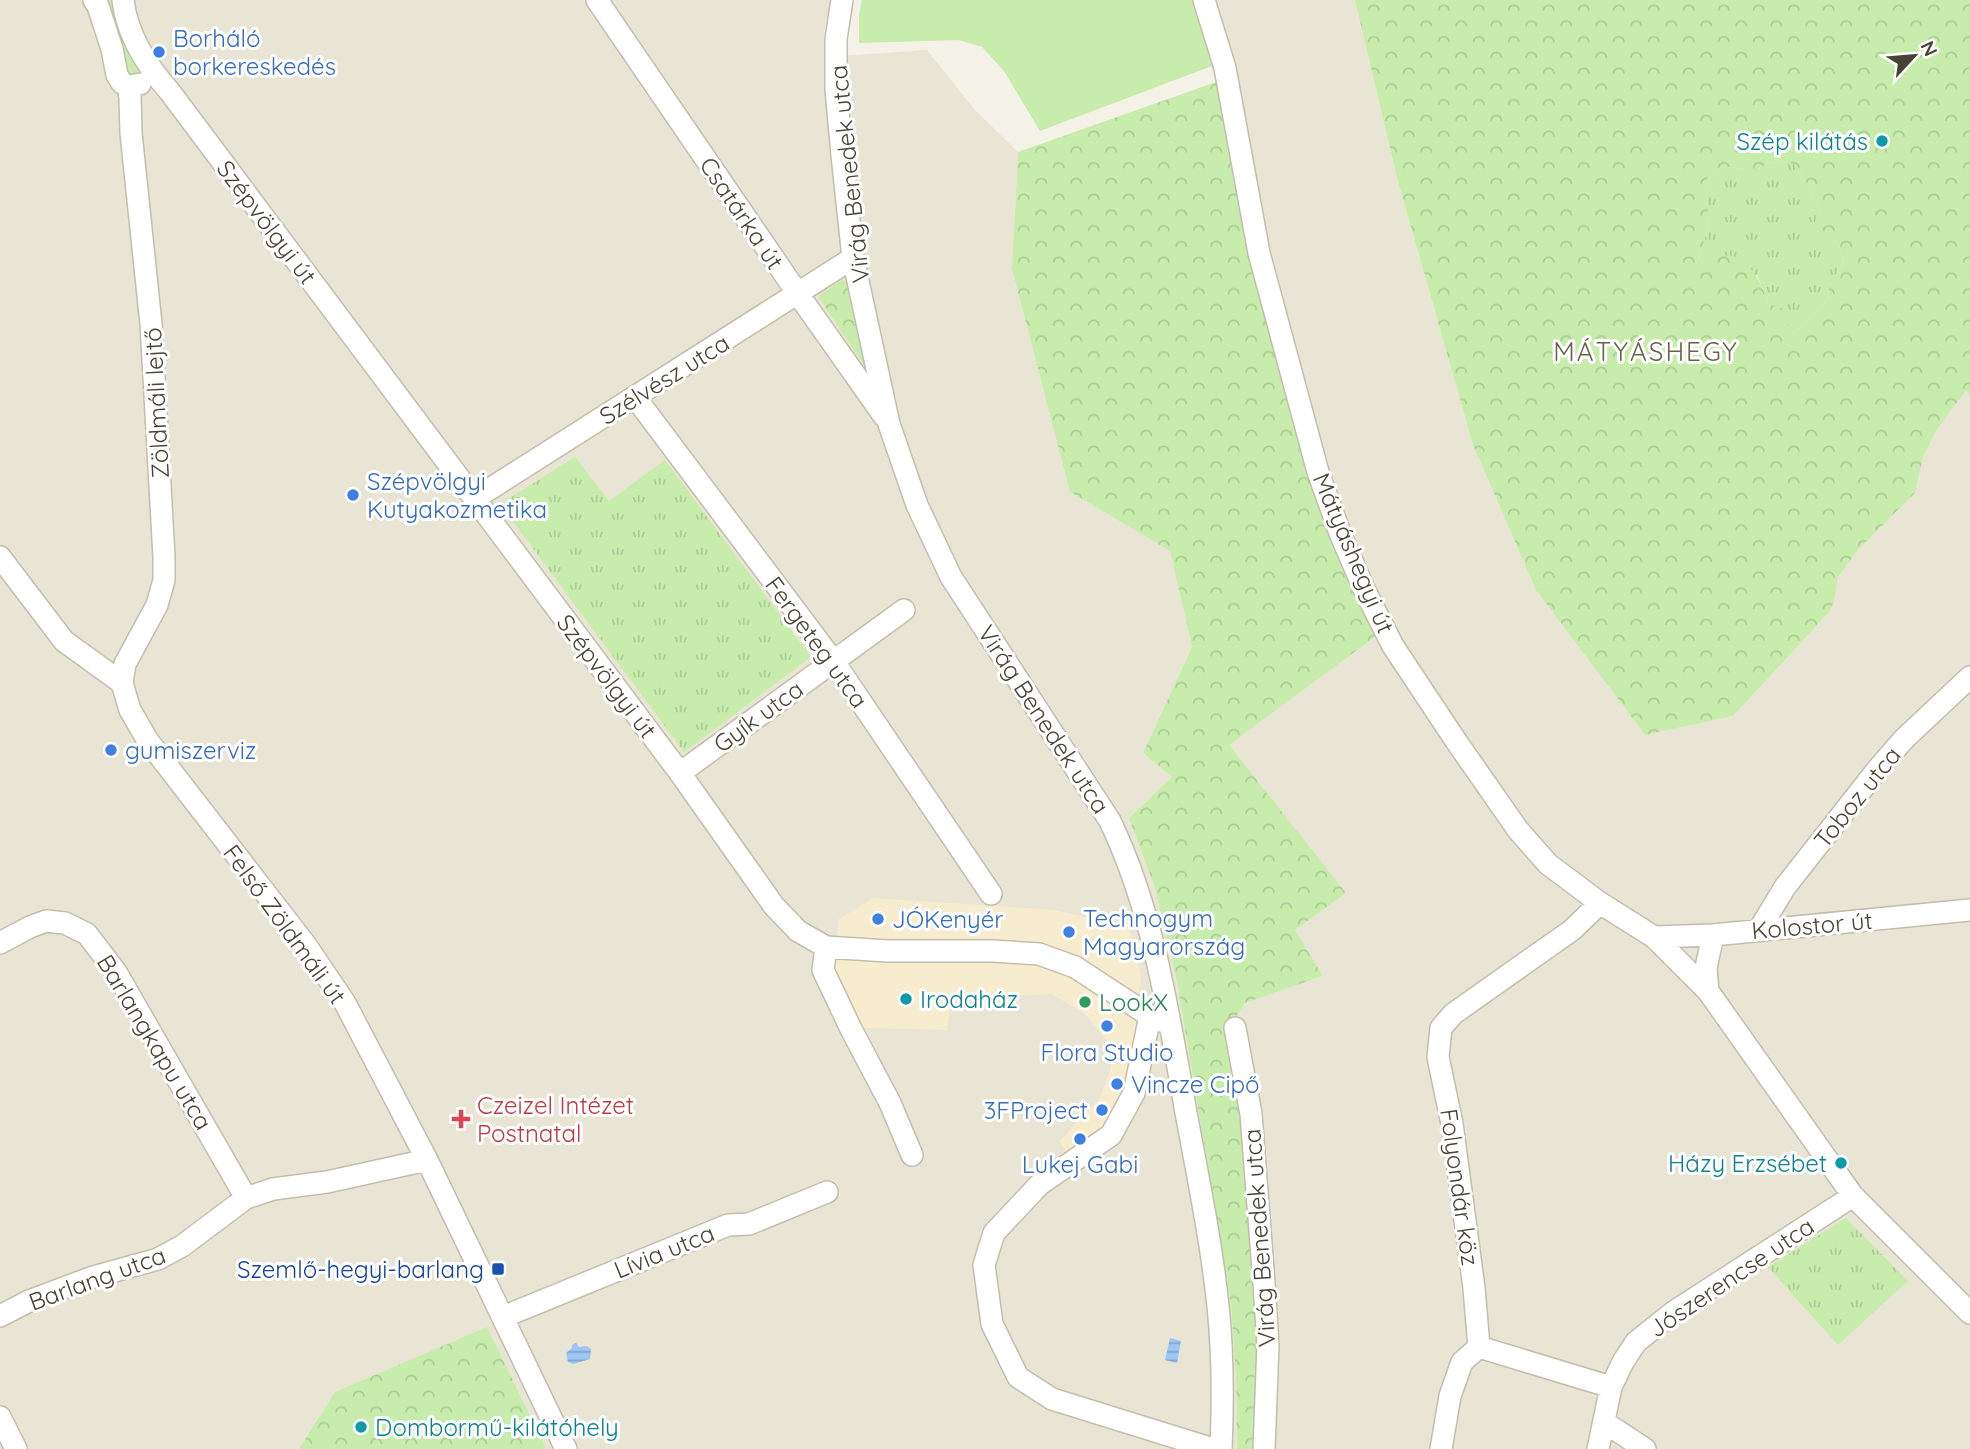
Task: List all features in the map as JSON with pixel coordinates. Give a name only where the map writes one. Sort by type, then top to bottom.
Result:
[{"type":"street","name":"Szépvölgyi út","points":[[94,0],[112,49],[117,75],[122,83],[140,81],[191,122],[680,773],[774,906],[798,931],[826,947],[1039,954],[1075,967],[1160,1019]]},
{"type":"street","name":"Szépvölgyi út","points":[[123,0],[134,40],[147,60],[140,81]]},
{"type":"street","name":"Csatárka út","points":[[597,0],[889,424]]},
{"type":"street","name":"Virág Benedek utca","points":[[842,0],[836,39],[836,89],[853,258],[889,424],[917,505],[951,577],[1110,821],[1140,892],[1166,997],[1160,1019],[1207,1230],[1218,1307],[1222,1381],[1221,1449]]},
{"type":"street","name":"Mátyáshegyi út","points":[[1204,0],[1225,68],[1259,253],[1318,472],[1364,589],[1393,646],[1518,830],[1548,864],[1600,903],[1654,937],[1708,992],[1853,1196],[1970,1313]]},
{"type":"street","name":"Zöldmáli lejtő","points":[[122,683],[125,664],[157,606],[163,580],[164,557],[151,324],[130,115],[140,81]]},
{"type":"street","name":"Szélvész utca","points":[[474,499],[853,258]]},
{"type":"street","name":"Fergeteg utca","points":[[635,397],[834,662],[990,894]]},
{"type":"street","points":[[0,556],[64,640],[122,683]]},
{"type":"street","name":"Gyík utca","points":[[680,773],[904,610]]},
{"type":"street","name":"Toboz utca","points":[[1759,930],[1785,887],[1877,769],[1904,739],[1970,677]]},
{"type":"street","name":"Felső Zöldmáli út","points":[[122,683],[130,710],[148,741],[305,944],[345,1003],[427,1160],[566,1449]]},
{"type":"street","name":"Folyondár köz","points":[[1479,1347],[1454,1136],[1438,1057],[1441,1028],[1453,1014],[1572,930],[1600,903]]},
{"type":"street","name":"Kolostor út","points":[[1654,937],[1713,935],[1970,910]]},
{"type":"street","name":"Barlangkapu utca","points":[[0,943],[46,921],[65,923],[87,934],[116,972],[246,1198]]},
{"type":"street","points":[[1708,992],[1706,968],[1713,935]]},
{"type":"street","points":[[826,947],[823,970],[890,1102],[912,1155]]},
{"type":"street","points":[[1160,1019],[1134,1093],[1111,1135],[1040,1184],[994,1233],[984,1265],[992,1324],[1018,1377],[1052,1399],[1213,1449]]},
{"type":"street","name":"Virág Benedek utca","points":[[1235,1028],[1251,1114],[1264,1283],[1268,1345],[1264,1449]]},
{"type":"street","name":"Barlang utca","points":[[0,1317],[29,1301],[80,1282],[159,1259],[182,1246],[246,1198],[273,1189],[327,1182],[427,1160]]},
{"type":"street","name":"Lívia utca","points":[[503,1317],[728,1225],[749,1224],[827,1192]]},
{"type":"street","name":"Jószerencse utca","points":[[1598,1449],[1611,1387],[1636,1342],[1675,1311],[1853,1196]]},
{"type":"street","points":[[1441,1449],[1450,1396],[1462,1362],[1479,1347],[1611,1387]]},
{"type":"street","points":[[0,1417],[16,1449]]},
{"type":"street","points":[[1604,1422],[1645,1449]]},
{"type":"shaded area","points":[[0,0],[831,0],[824,31],[825,57],[927,50],[975,110],[1018,152],[1012,269],[1070,492],[1170,551],[1192,647],[1143,753],[1172,777],[1129,818],[1154,885],[1177,982],[1231,1306],[1237,1449],[0,1449]]},
{"type":"shaded area","points":[[1206,0],[1355,0],[1397,178],[1473,445],[1536,590],[1645,735],[1733,716],[1834,601],[1838,577],[1858,550],[1915,493],[1923,457],[1938,428],[1966,389],[1970,395],[1970,1449],[1257,1449],[1230,1026],[1245,1003],[1323,976],[1295,930],[1346,893],[1228,745],[1316,495],[1264,315],[1216,82],[1196,12]]},
{"type":"shaded area","points":[[873,898],[1054,910],[1129,927],[1141,976],[1129,1088],[1109,1129],[1070,1159],[1060,1141],[1100,1098],[1111,1068],[1110,1044],[1085,1014],[1052,994],[951,999],[947,1030],[863,1028],[833,969],[839,919]]},
{"type":"green space","points":[[98,0],[117,0],[140,66],[137,74],[128,76]]},
{"type":"green space","points":[[862,0],[1192,0],[1212,66],[1040,131],[1004,71],[982,47],[959,40],[859,43]]},
{"type":"green space","points":[[1355,0],[1970,0],[1970,395],[1966,390],[1938,428],[1923,457],[1915,493],[1858,550],[1838,577],[1830,611],[1733,716],[1645,735],[1536,590],[1473,445],[1397,178]],"holes":[[[1777,161],[1794,164],[1821,213],[1812,226],[1822,235],[1837,242],[1844,262],[1829,286],[1828,300],[1790,336],[1786,310],[1769,304],[1757,277],[1745,262],[1728,256],[1696,265],[1709,216],[1705,181],[1722,166],[1753,170]]]},
{"type":"green space","points":[[1216,82],[1264,315],[1316,495],[1376,636],[1229,745],[1346,893],[1295,930],[1323,976],[1245,1003],[1230,1026],[1249,1164],[1259,1346],[1257,1449],[1237,1449],[1231,1306],[1177,982],[1154,885],[1129,818],[1172,777],[1143,753],[1192,647],[1170,551],[1070,492],[1012,269],[1018,152]]},
{"type":"green space","points":[[1777,161],[1794,164],[1806,182],[1821,213],[1822,235],[1837,242],[1844,262],[1829,286],[1828,300],[1790,336],[1769,304],[1757,275],[1696,265],[1709,216],[1705,181],[1722,166],[1753,170]]},
{"type":"green space","points":[[842,280],[848,283],[866,369],[818,296]]},
{"type":"green space","points":[[575,457],[609,501],[665,460],[811,657],[684,752],[500,504]]},
{"type":"green space","points":[[1846,1218],[1908,1281],[1838,1345],[1768,1267]]},
{"type":"green space","points":[[487,1327],[546,1449],[299,1449],[335,1392]]},
{"type":"water","points":[[1170,1338],[1181,1341],[1177,1363],[1165,1360]]},
{"type":"water","points":[[576,1343],[579,1347],[587,1346],[591,1349],[590,1359],[573,1364],[568,1362],[566,1353]]},
{"type":"place","name":"Borháló borkereskedés","points":[[159,52]]},
{"type":"place","name":"Szép kilátás","points":[[1882,141]]},
{"type":"place","name":"Szépvölgyi Kutyakozmetika","points":[[353,495]]},
{"type":"place","name":"gumiszerviz","points":[[111,750]]},
{"type":"place","name":"JÓKenyér","points":[[878,919]]},
{"type":"place","name":"Technogym Magyarország","points":[[1069,932]]},
{"type":"place","name":"Irodaház","points":[[906,999]]},
{"type":"place","name":"LookX","points":[[1085,1002]]},
{"type":"place","name":"Flora Studio","points":[[1107,1026]]},
{"type":"place","name":"Vincze Cipő","points":[[1117,1084]]},
{"type":"place","name":"3FProject","points":[[1102,1110]]},
{"type":"place","name":"Czeizel Intézet Postnatal","points":[[461,1119]]},
{"type":"place","name":"Lukej Gabi","points":[[1080,1139]]},
{"type":"place","name":"Házy Erzsébet","points":[[1841,1163]]},
{"type":"place","name":"Szemlő-hegyi-barlang","points":[[498,1269]]},
{"type":"place","name":"Dombormű-kilátóhely","points":[[361,1427]]},
{"type":"district","name":"MÁTYÁSHEGY","points":[[1646,351]]}]
